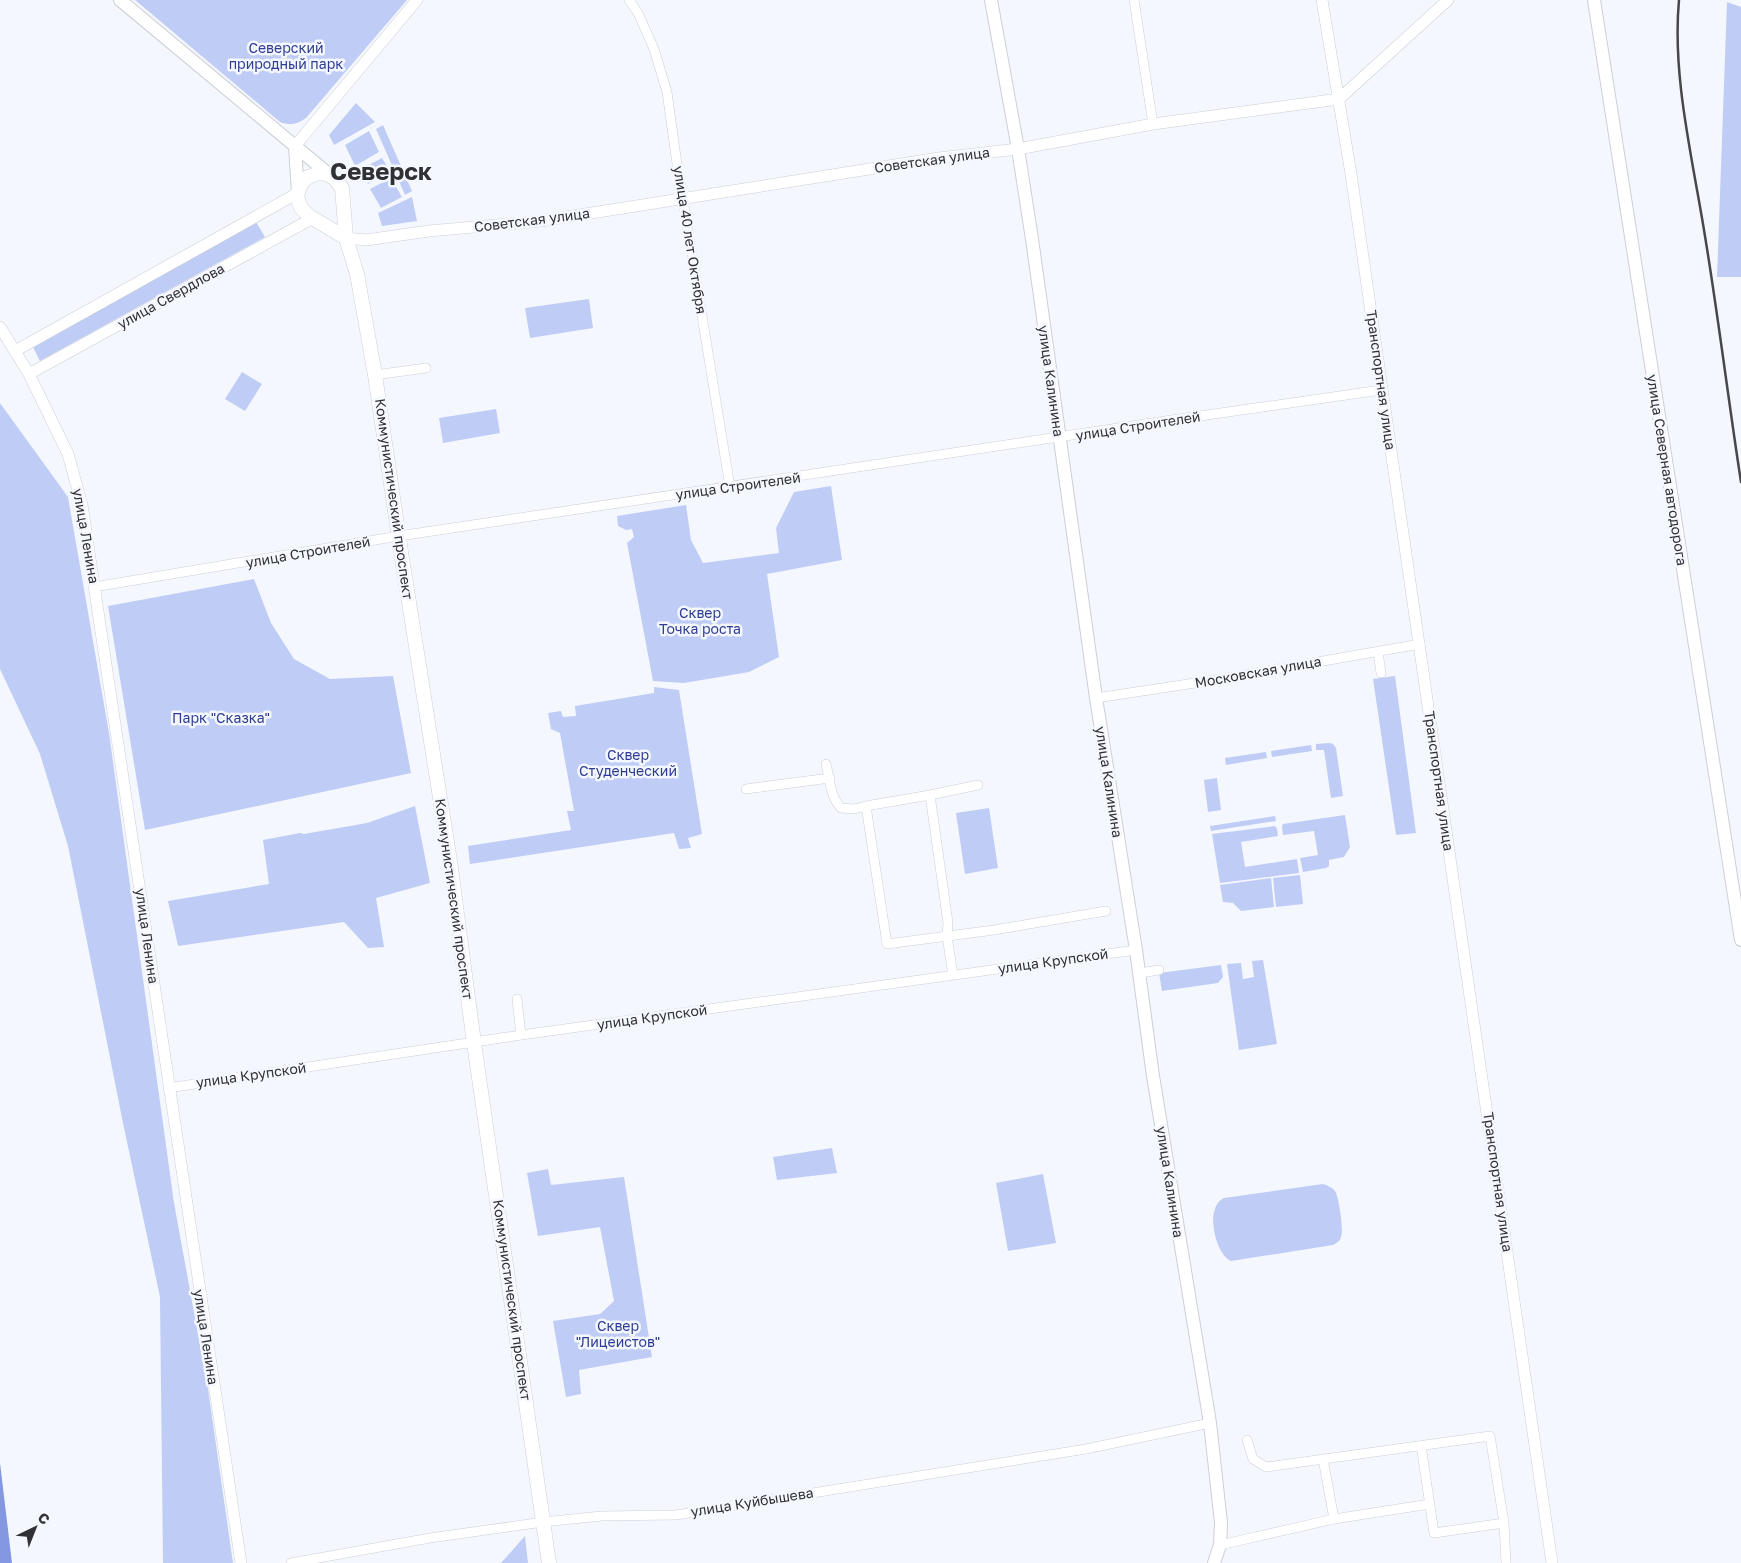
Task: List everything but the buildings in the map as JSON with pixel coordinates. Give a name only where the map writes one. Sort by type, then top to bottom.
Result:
[{"type":"main road","points":[[120,0],[338,181],[342,188],[343,201],[340,209],[334,215],[321,219],[313,218]]},
{"type":"main road","name":"улица Калинина","points":[[991,0],[1032,239],[1058,438],[1096,698],[1140,973],[1153,1076],[1210,1423],[1221,1524],[1220,1545],[1214,1563]]},
{"type":"main road","name":"улица Северная автодорога","points":[[1594,0],[1741,940]]},
{"type":"main road","points":[[295,146],[298,201],[301,208],[306,214],[346,238]]},
{"type":"main road","points":[[298,193],[302,182],[308,177],[319,173],[331,176]]},
{"type":"main road","name":"Коммунистический проспект","points":[[343,201],[346,238],[357,274],[376,375],[450,861],[474,1042],[549,1563]]},
{"type":"street","points":[[295,146],[417,0]]},
{"type":"street","name":"улица 40 лет Октября","points":[[629,0],[638,12],[654,49],[667,92],[730,487]]},
{"type":"street","points":[[1134,0],[1153,124]]},
{"type":"street","name":"Транспортная улица","points":[[1322,0],[1339,99],[1420,644],[1552,1563]]},
{"type":"street","points":[[1339,99],[1448,0]]},
{"type":"street","name":"Советская улица","points":[[346,238],[366,240],[428,231],[541,221],[939,158],[1018,149],[1153,124],[1339,99]]},
{"type":"street","name":"улица Свердлова","points":[[15,351],[298,193]]},
{"type":"street","name":"улица Свердлова","points":[[29,374],[313,218]]},
{"type":"street","name":"улица Ленина","points":[[0,327],[29,374],[68,454],[82,505],[132,828],[168,1088],[240,1563]]},
{"type":"street","points":[[376,375],[426,368]]},
{"type":"street","name":"улица Строителей","points":[[94,587],[399,536],[1382,390]]},
{"type":"street","name":"Московская улица","points":[[1096,698],[1420,644]]},
{"type":"street","points":[[1378,652],[1381,673]]},
{"type":"street","points":[[826,764],[834,801],[841,808],[854,809],[978,785]]},
{"type":"street","points":[[746,789],[830,778]]},
{"type":"street","points":[[930,795],[948,923],[947,936],[953,975]]},
{"type":"street","points":[[866,806],[887,944],[1106,911]]},
{"type":"street","name":"улица Крупской","points":[[168,1088],[521,1035],[1136,950]]},
{"type":"street","points":[[1140,973],[1159,970]]},
{"type":"street","points":[[517,999],[521,1035]]},
{"type":"street","name":"улица Куйбышева","points":[[291,1563],[430,1538],[543,1522],[602,1516],[676,1515],[1086,1449],[1210,1423]]},
{"type":"street","points":[[1247,1440],[1253,1459],[1266,1467],[1490,1436],[1504,1523],[1506,1563]]},
{"type":"street","points":[[1421,1445],[1434,1533],[1504,1523]]},
{"type":"street","points":[[1324,1459],[1334,1519]]},
{"type":"street","points":[[1220,1545],[1334,1519],[1430,1504]]},
{"type":"green space","name":"Северский природный парк","points":[[135,0],[407,0],[306,118],[291,124],[280,122]]},
{"type":"green space","points":[[1727,2],[1741,7],[1741,277],[1717,277]]},
{"type":"green space","points":[[356,103],[375,122],[334,145],[329,135]]},
{"type":"green space","points":[[383,125],[412,191],[405,195],[376,129]]},
{"type":"green space","points":[[369,131],[379,152],[355,166],[345,145]]},
{"type":"green space","points":[[382,158],[390,171],[368,184],[359,170]]},
{"type":"green space","points":[[391,178],[402,197],[381,208],[370,189]]},
{"type":"green space","points":[[412,197],[417,221],[382,226],[378,213]]},
{"type":"green space","points":[[256,222],[265,237],[40,361],[32,345]]},
{"type":"green space","points":[[589,299],[593,328],[530,338],[525,308]]},
{"type":"green space","points":[[242,372],[262,384],[245,411],[225,399]]},
{"type":"green space","points":[[0,403],[68,497],[109,733],[174,1203],[208,1389],[233,1563],[163,1563],[160,1297],[68,846],[40,754],[0,669]]},
{"type":"green space","points":[[496,409],[500,433],[443,443],[439,418]]},
{"type":"green space","name":"Сквер Точка роста","points":[[831,486],[842,560],[767,574],[779,657],[749,672],[684,683],[653,681],[627,543],[634,537],[632,529],[626,530],[618,526],[617,516],[686,505],[691,540],[703,563],[779,553],[776,528],[794,492]]},
{"type":"green space","name":"Парк \"Сказка\"","points":[[254,579],[271,623],[294,659],[330,679],[393,676],[411,773],[145,830],[108,606]]},
{"type":"green space","points":[[1395,676],[1416,833],[1396,835],[1373,679]]},
{"type":"green space","name":"Сквер Студенческий","points":[[654,687],[679,690],[702,834],[688,838],[691,848],[679,849],[674,833],[470,864],[468,846],[571,830],[567,811],[574,811],[560,733],[551,729],[548,713],[561,711],[563,717],[576,716],[575,706],[654,693]]},
{"type":"green space","points":[[1330,743],[1336,748],[1343,796],[1331,798],[1324,750],[1316,750],[1316,744]]},
{"type":"green space","points":[[1311,745],[1312,751],[1272,757],[1271,751]]},
{"type":"green space","points":[[1266,752],[1267,758],[1226,765],[1225,758]]},
{"type":"green space","points":[[1217,778],[1221,810],[1208,812],[1204,780]]},
{"type":"green space","points":[[415,806],[430,883],[376,898],[384,947],[368,948],[344,922],[178,946],[168,901],[269,884],[263,840],[367,823]]},
{"type":"green space","points":[[989,808],[998,868],[965,874],[956,813]]},
{"type":"green space","points":[[1345,815],[1350,847],[1344,857],[1329,860],[1329,866],[1326,868],[1303,872],[1300,858],[1318,855],[1314,831],[1283,835],[1283,824]]},
{"type":"green space","points":[[1275,816],[1276,821],[1211,831],[1210,826]]},
{"type":"green space","points":[[1275,826],[1278,836],[1241,842],[1245,867],[1297,859],[1299,873],[1220,883],[1212,834]]},
{"type":"green space","points":[[1300,875],[1303,904],[1276,907],[1273,878]]},
{"type":"green space","points":[[1271,878],[1274,907],[1241,911],[1233,903],[1223,902],[1220,885]]},
{"type":"green space","points":[[1263,960],[1277,1044],[1239,1050],[1227,964],[1241,963],[1243,979],[1254,977],[1252,961]]},
{"type":"green space","points":[[1221,965],[1223,977],[1218,983],[1162,991],[1159,973]]},
{"type":"green space","points":[[832,1148],[837,1173],[777,1180],[773,1157]]},
{"type":"green space","name":"Сквер \"Лицеистов\"","points":[[548,1169],[551,1185],[624,1177],[652,1357],[579,1370],[581,1394],[566,1397],[553,1321],[600,1314],[614,1301],[600,1227],[538,1236],[527,1173]]},
{"type":"green space","points":[[1043,1174],[1056,1243],[1008,1251],[996,1183]]},
{"type":"green space","points":[[1323,1184],[1329,1186],[1336,1193],[1342,1222],[1341,1238],[1337,1243],[1231,1261],[1225,1257],[1216,1240],[1213,1220],[1214,1211],[1218,1203],[1224,1198]]},
{"type":"green space","points":[[525,1536],[528,1563],[501,1563]]},
{"type":"water","points":[[0,1463],[12,1563],[0,1563]]},
{"type":"railway","points":[[1679,0],[1678,57],[1684,115],[1709,262],[1741,482]]},
{"type":"district","name":"Северск","points":[[381,172]]}]
